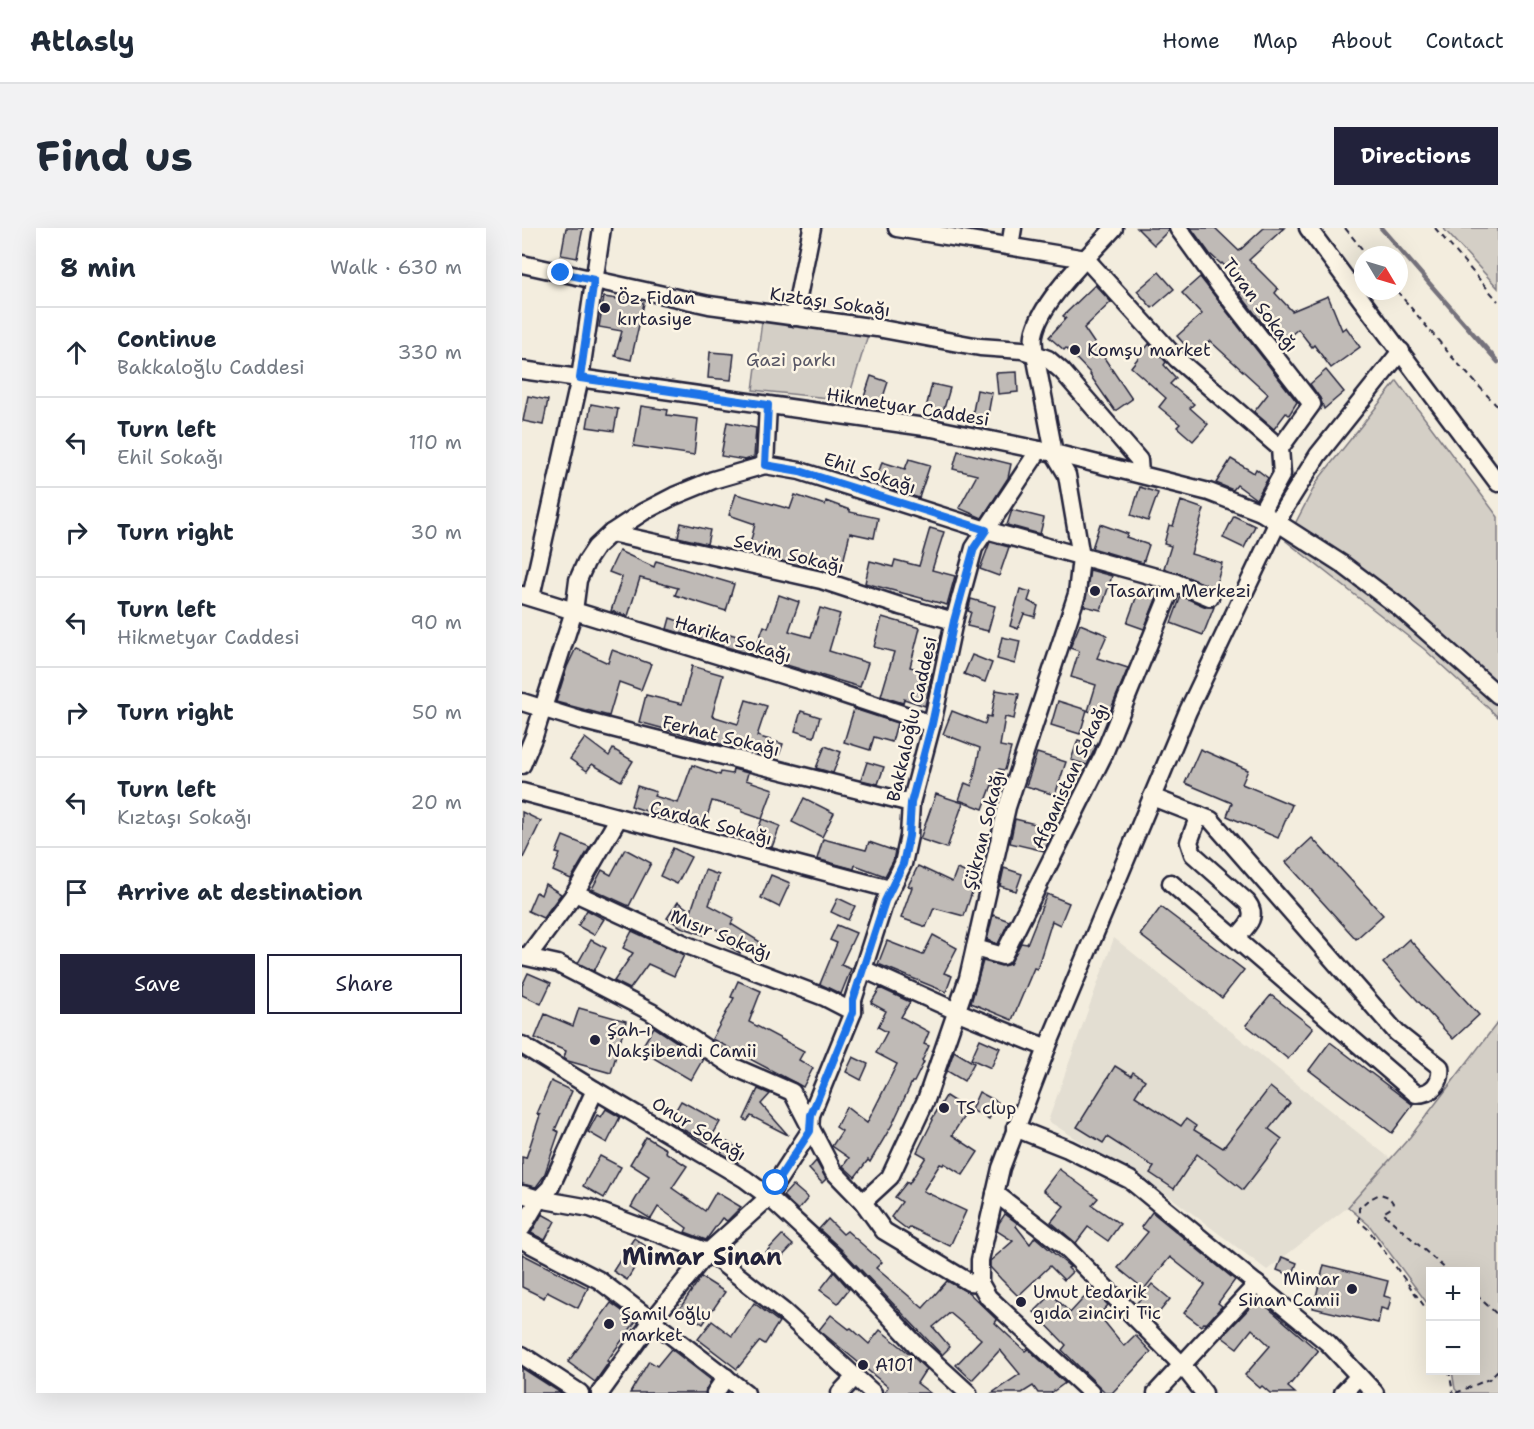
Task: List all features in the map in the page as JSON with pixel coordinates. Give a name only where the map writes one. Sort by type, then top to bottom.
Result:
[{"type":"street","points":[[526,596],[580,378],[602,228]]},
{"type":"street","points":[[794,317],[812,228]]},
{"type":"street","points":[[1010,246],[1013,228]]},
{"type":"street","points":[[1047,451],[1034,335],[1043,313],[1062,285],[1114,228]]},
{"type":"street","name":"Turan Sokağı","points":[[1178,228],[1219,285],[1312,404],[1280,448]]},
{"type":"street","points":[[1308,228],[1498,483]]},
{"type":"street","points":[[907,229],[1086,259],[1178,359],[1280,448],[1282,474],[1262,512]]},
{"type":"street","name":"Kıztaşı Sokağı","points":[[522,264],[709,305],[877,328],[980,347],[1022,350],[1035,354]]},
{"type":"street","points":[[1081,1390],[988,1297],[980,1283],[980,1260],[1000,1168],[1047,1048],[1152,797],[1226,628],[1295,490],[1318,455],[1401,351]]},
{"type":"street","points":[[1035,354],[1048,359],[1062,370],[1138,460],[1140,474]]},
{"type":"street","name":"Hikmetyar Caddesi","points":[[522,370],[932,428],[1047,451],[1209,492],[1262,512],[1279,521],[1342,564],[1399,607],[1498,695]]},
{"type":"street","points":[[765,465],[768,405]]},
{"type":"street","name":"Bakkaloğlu Caddesi","points":[[600,1393],[652,1321],[708,1252],[769,1197],[810,1131],[811,1115],[853,1012],[853,1000],[890,889],[903,864],[909,836],[911,803],[932,724],[954,621],[974,548],[1047,451]]},
{"type":"street","name":"Şükran Sokağı","points":[[863,1202],[891,1177],[926,1100],[968,978],[1007,807],[1077,594],[1081,557],[1067,475],[1047,451]]},
{"type":"street","name":"Ehil Sokağı","points":[[522,765],[534,736],[574,611],[578,580],[596,547],[611,532],[674,496],[713,480],[765,465],[800,471],[986,530],[1174,582],[1210,597]]},
{"type":"street","name":"Sevim Sokağı","points":[[611,532],[821,580],[954,621]]},
{"type":"street","name":"Afganistan Sokağı","points":[[975,948],[1003,956],[1103,756],[1174,582]]},
{"type":"street","name":"Harika Sokağı","points":[[526,596],[818,686],[932,724]]},
{"type":"street","name":"Ferhat Sokağı","points":[[522,702],[591,723],[911,803]]},
{"type":"street","name":"Çardak Sokağı","points":[[522,792],[890,889]]},
{"type":"street","points":[[1152,797],[1211,820],[1397,1033],[1440,1067],[1440,1077],[1435,1087],[1427,1092],[1416,1094],[1171,883]]},
{"type":"street","points":[[1199,815],[1189,842],[1193,854],[1252,908],[1251,921],[1236,938]]},
{"type":"street","points":[[618,819],[574,893],[525,956],[558,964],[651,1012],[734,1067],[792,1092],[833,1172],[863,1202],[884,1231],[969,1282],[980,1283]]},
{"type":"street","name":"Mısır Sokağı","points":[[574,893],[687,945],[824,997],[853,1012]]},
{"type":"street","points":[[863,969],[956,1011],[1047,1048]]},
{"type":"street","name":"Onur Sokağı","points":[[522,1045],[745,1179],[769,1197],[835,1258],[921,1350],[968,1393]]},
{"type":"street","points":[[522,1228],[539,1199],[550,1188],[595,1090]]},
{"type":"street","points":[[1015,1128],[1068,1149],[1130,1180],[1328,1344],[1375,1393]]},
{"type":"street","points":[[995,1193],[1064,1246],[1182,1365],[1204,1393]]},
{"type":"street","points":[[522,1194],[590,1208],[708,1252],[783,1311],[873,1393]]},
{"type":"street","points":[[522,1240],[599,1280],[746,1393]]},
{"type":"street","points":[[1156,1393],[1257,1284]]},
{"type":"street","points":[[522,1354],[580,1393]]},
{"type":"street","points":[[1343,1393],[1359,1376]]},
{"type":"street","points":[[715,1393],[726,1377]]},
{"type":"street","points":[[840,1393],[855,1377]]},
{"type":"path","points":[[1345,228],[1360,246]]},
{"type":"path","points":[[1435,228],[1498,301]]},
{"type":"path","points":[[1404,300],[1498,407]]},
{"type":"path","points":[[1426,1307],[1368,1229],[1359,1221],[1359,1208],[1380,1194],[1389,1197],[1393,1203],[1391,1208],[1383,1213],[1443,1267]]},
{"type":"path","points":[[1480,1299],[1498,1315]]},
{"type":"path","points":[[1450,1375],[1455,1393],[1489,1379],[1498,1370]]},
{"type":"shaded area","points":[[1114,938],[1391,1159],[1348,1207],[1267,1270],[1173,1199],[1048,1121]]},
{"type":"green space","points":[[1443,228],[1498,228],[1498,288]]},
{"type":"green space","name":"Gazi parkı","points":[[762,321],[868,335],[848,400],[753,390]]},
{"type":"green space","points":[[1397,381],[1498,517],[1498,717],[1424,649],[1286,541],[1318,480]]},
{"type":"green space","points":[[1498,1022],[1498,1393],[1459,1393],[1455,1389],[1453,1375],[1480,1375],[1480,1267],[1426,1267],[1426,1302],[1369,1225],[1348,1207],[1410,1137]]},
{"type":"building","points":[[566,228],[583,228],[577,258],[561,255]]},
{"type":"building","points":[[1137,228],[1168,228],[1168,231],[1154,245]]},
{"type":"building","points":[[1191,228],[1215,228],[1239,251],[1264,228],[1284,228],[1249,260],[1278,289],[1275,293],[1292,311],[1328,296],[1342,330],[1346,327],[1360,347],[1331,368],[1314,345],[1312,347],[1298,329],[1279,345],[1239,293],[1245,287],[1210,254]]},
{"type":"building","points":[[1159,272],[1174,289],[1152,308],[1137,291]]},
{"type":"building","points":[[1200,277],[1297,402],[1289,415],[1286,413],[1274,429],[1254,412],[1268,394],[1210,341],[1194,355],[1177,336],[1202,314],[1182,293]]},
{"type":"building","points":[[1095,285],[1111,302],[1084,328],[1132,399],[1115,411],[1091,374],[1066,348],[1064,350],[1049,337],[1066,318],[1063,316]]},
{"type":"building","points":[[604,297],[644,303],[631,360],[615,356],[622,331],[599,327]]},
{"type":"building","points":[[1149,344],[1166,362],[1164,365],[1176,378],[1170,384],[1194,404],[1190,408],[1208,424],[1193,441],[1177,427],[1180,424],[1159,407],[1166,398],[1131,367]]},
{"type":"building","points":[[710,352],[734,354],[731,380],[708,378]]},
{"type":"building","points":[[1326,370],[1344,392],[1324,409],[1320,398],[1310,384]]},
{"type":"building","points":[[1017,372],[1018,392],[998,394],[996,373]]},
{"type":"building","points":[[871,376],[888,382],[881,403],[864,397]]},
{"type":"building","points":[[932,384],[950,388],[943,412],[926,408]]},
{"type":"building","points":[[977,390],[992,393],[987,420],[972,417]]},
{"type":"building","points":[[528,396],[548,400],[543,425],[523,421]]},
{"type":"building","points":[[591,404],[618,409],[614,431],[587,427]]},
{"type":"building","points":[[641,406],[668,410],[667,415],[698,419],[694,455],[634,446]]},
{"type":"building","points":[[727,422],[756,428],[754,457],[745,460],[721,456]]},
{"type":"building","points":[[958,451],[1011,464],[1008,478],[982,518],[959,508],[977,475],[953,469]]},
{"type":"building","points":[[909,459],[930,465],[919,498],[875,484],[882,462],[905,469]]},
{"type":"building","points":[[1231,459],[1254,473],[1256,469],[1268,478],[1256,499],[1237,485],[1233,490],[1216,483]]},
{"type":"building","points":[[1140,487],[1158,493],[1148,521],[1131,515]]},
{"type":"building","points":[[736,494],[790,509],[795,495],[825,505],[826,501],[850,510],[850,512],[878,518],[874,538],[850,533],[840,575],[748,553],[755,524],[729,515]]},
{"type":"building","points":[[1181,501],[1204,509],[1191,554],[1222,563],[1215,588],[1164,568],[1171,546],[1164,544],[1169,525],[1173,526]]},
{"type":"building","points":[[1012,510],[1044,518],[1040,534],[1007,525]]},
{"type":"building","points":[[1234,516],[1255,526],[1244,548],[1223,538]]},
{"type":"building","points":[[681,523],[710,530],[707,544],[678,537]]},
{"type":"building","points":[[1100,524],[1128,534],[1126,537],[1149,545],[1143,563],[1092,548]]},
{"type":"building","points":[[930,528],[944,532],[932,570],[955,576],[947,605],[865,583],[870,561],[893,567],[895,560],[919,566]]},
{"type":"building","points":[[990,542],[1009,547],[999,576],[980,569]]},
{"type":"building","points":[[619,551],[654,567],[656,561],[734,584],[726,611],[675,595],[678,588],[640,578],[628,616],[611,611],[622,577],[609,572]]},
{"type":"building","name":"Tasarım Merkezi","points":[[1090,570],[1112,576],[1101,610],[1084,606]]},
{"type":"building","points":[[1140,587],[1158,594],[1144,629],[1127,623]]},
{"type":"building","points":[[1020,589],[1031,592],[1028,601],[1038,606],[1035,617],[1024,614],[1018,629],[1010,626]]},
{"type":"building","points":[[779,595],[799,602],[789,631],[811,637],[820,608],[840,614],[829,651],[868,663],[860,687],[667,629],[670,618],[729,639],[730,634],[758,642],[764,626],[768,628]]},
{"type":"building","points":[[1181,596],[1206,607],[1214,607],[1203,635],[1171,623]]},
{"type":"building","points":[[971,599],[995,606],[988,631],[967,626],[971,612],[968,611]]},
{"type":"building","points":[[882,617],[920,628],[910,667],[932,673],[925,706],[904,699],[903,703],[881,696],[894,652],[874,647]]},
{"type":"building","points":[[1080,624],[1107,635],[1097,658],[1128,668],[1108,716],[1088,711],[1096,685],[1071,677],[1079,651],[1070,648]]},
{"type":"building","points":[[1002,637],[1020,641],[1015,664],[997,659]]},
{"type":"building","points":[[576,648],[608,663],[612,650],[651,664],[641,690],[619,682],[609,716],[556,702],[567,667]]},
{"type":"building","points":[[972,655],[992,663],[985,682],[964,674]]},
{"type":"building","points":[[692,666],[723,675],[712,716],[738,724],[746,700],[767,706],[757,736],[783,744],[779,755],[759,749],[757,754],[639,722],[646,695],[682,704]]},
{"type":"building","points":[[996,690],[1019,694],[1014,719],[1005,717],[1000,746],[1011,748],[1005,770],[999,769],[995,786],[992,785],[983,809],[959,800],[965,783],[972,786],[980,748],[943,734],[952,711],[985,724],[987,716],[991,717]]},
{"type":"building","points":[[1058,701],[1087,710],[1080,734],[1051,725]]},
{"type":"building","points":[[854,709],[897,723],[892,742],[874,737],[870,750],[844,742]]},
{"type":"building","points":[[801,711],[820,717],[814,737],[795,731]]},
{"type":"building","points":[[585,738],[609,756],[613,749],[633,761],[621,781],[592,764],[587,771],[570,759]]},
{"type":"building","points":[[1078,740],[1096,746],[1087,765],[1071,760]]},
{"type":"building","points":[[825,746],[841,752],[833,773],[816,768]]},
{"type":"building","points":[[1200,749],[1248,770],[1242,784],[1292,805],[1278,838],[1227,816],[1232,803],[1185,783]]},
{"type":"building","points":[[1037,753],[1066,762],[1055,795],[1026,786]]},
{"type":"building","points":[[867,762],[884,767],[878,784],[861,780]]},
{"type":"building","points":[[692,765],[720,775],[721,772],[732,774],[733,769],[748,773],[746,780],[773,789],[762,819],[742,812],[742,809],[712,801],[703,829],[658,817],[658,815],[631,806],[637,786],[656,792],[654,796],[678,803]]},
{"type":"building","points":[[936,794],[963,803],[947,848],[920,839]]},
{"type":"building","points":[[804,798],[834,813],[822,837],[792,822]]},
{"type":"building","points":[[522,812],[541,821],[522,860]]},
{"type":"building","points":[[762,819],[780,826],[772,847],[753,842]]},
{"type":"building","points":[[1015,819],[1055,829],[1044,851],[1010,843]]},
{"type":"building","points":[[563,836],[590,847],[571,879],[553,871],[560,854],[556,853]]},
{"type":"building","points":[[1312,838],[1383,915],[1356,939],[1286,862]]},
{"type":"building","points":[[823,839],[866,850],[869,842],[895,851],[893,861],[885,876],[855,865],[854,869],[817,859]]},
{"type":"building","points":[[673,848],[691,857],[677,884],[660,876]]},
{"type":"building","points":[[625,849],[651,863],[629,906],[592,889],[602,870],[611,875]]},
{"type":"building","points":[[918,866],[952,882],[957,869],[977,877],[964,916],[934,908],[926,927],[901,918],[912,887],[908,886]]},
{"type":"building","points":[[1004,868],[1022,874],[1016,891],[1000,886]]},
{"type":"building","points":[[705,870],[719,875],[709,905],[734,918],[731,924],[765,945],[761,953],[745,945],[740,953],[728,946],[733,938],[708,925],[704,935],[681,927],[667,918],[678,902],[691,911]]},
{"type":"building","points":[[771,875],[790,883],[779,907],[761,898]]},
{"type":"building","points":[[545,884],[561,894],[543,918],[528,911],[536,892],[541,895]]},
{"type":"building","points":[[1047,894],[1069,903],[1060,925],[1052,921],[1037,969],[1034,968],[1012,1020],[971,1003],[983,961],[1001,966],[1010,964],[1021,943],[1027,944]]},
{"type":"building","points":[[838,898],[855,906],[848,920],[831,912]]},
{"type":"building","points":[[1161,907],[1244,970],[1222,998],[1140,935]]},
{"type":"building","points":[[587,910],[604,919],[594,935],[578,926]]},
{"type":"building","points":[[993,915],[1009,921],[998,944],[987,940]]},
{"type":"building","points":[[837,925],[856,933],[841,965],[851,969],[841,994],[820,984],[837,943],[830,940]]},
{"type":"building","points":[[632,931],[684,955],[674,976],[648,964],[630,989],[614,981],[633,953],[623,948]]},
{"type":"building","points":[[933,935],[957,948],[944,973],[952,976],[946,992],[878,964],[887,941],[923,955]]},
{"type":"building","points":[[1409,939],[1479,1015],[1453,1039],[1383,963]]},
{"type":"building","points":[[591,940],[606,948],[594,971],[578,963]]},
{"type":"building","points":[[528,973],[551,983],[541,1004],[522,995],[522,986]]},
{"type":"building","points":[[738,981],[761,991],[749,1022],[804,1051],[799,1060],[813,1068],[803,1087],[712,1039],[734,998],[731,997]]},
{"type":"building","points":[[880,988],[910,1002],[901,1017],[929,1032],[924,1044],[929,1046],[922,1061],[924,1062],[892,1125],[870,1162],[868,1160],[855,1177],[843,1166],[849,1158],[832,1146],[842,1131],[836,1127],[846,1107],[867,1123],[897,1064],[876,1053],[887,1032],[878,1027],[886,1011],[871,1003]]},
{"type":"building","points":[[1271,995],[1313,1028],[1288,1059],[1246,1025]]},
{"type":"building","name":"Şah-ı Nakşibendi Camii","points":[[579,1008],[626,1021],[611,1073],[568,1061],[564,1058],[566,1051],[535,1038],[545,1014],[573,1026]]},
{"type":"building","points":[[654,1027],[703,1059],[691,1080],[640,1050]]},
{"type":"building","points":[[980,1039],[1000,1048],[991,1068],[971,1059]]},
{"type":"building","points":[[1330,1042],[1413,1105],[1392,1133],[1309,1070]]},
{"type":"building","points":[[954,1051],[974,1063],[964,1081],[947,1071]]},
{"type":"building","points":[[853,1057],[868,1064],[861,1080],[846,1072]]},
{"type":"building","points":[[1115,1066],[1131,1076],[1133,1072],[1145,1080],[1135,1096],[1181,1126],[1186,1119],[1196,1126],[1194,1130],[1223,1148],[1270,1087],[1290,1103],[1269,1129],[1282,1139],[1243,1190],[1197,1154],[1174,1189],[1150,1173],[1154,1167],[1107,1137],[1103,1143],[1077,1127]]},
{"type":"building","points":[[551,1081],[572,1091],[555,1130],[559,1132],[544,1176],[536,1187],[522,1184],[522,1157],[526,1158],[540,1115],[537,1114]]},
{"type":"building","points":[[758,1089],[770,1094],[761,1104],[788,1135],[751,1116],[747,1121],[744,1119]]},
{"type":"building","points":[[979,1092],[998,1102],[989,1119],[971,1110]]},
{"type":"building","points":[[946,1096],[968,1110],[952,1135],[978,1152],[963,1175],[944,1163],[940,1164],[923,1191],[966,1211],[950,1246],[910,1227],[908,1230],[891,1217],[902,1202],[895,1197],[907,1182],[909,1184],[926,1157],[917,1152],[932,1119]]},
{"type":"building","points":[[681,1101],[720,1122],[708,1143],[669,1122]]},
{"type":"building","points":[[606,1109],[620,1117],[607,1143],[588,1132],[597,1115],[601,1117]]},
{"type":"building","points":[[646,1137],[687,1166],[672,1188],[705,1211],[716,1192],[741,1207],[727,1221],[722,1218],[706,1240],[685,1232],[687,1228],[658,1207],[651,1219],[631,1207],[649,1176],[630,1164]]},
{"type":"building","points":[[727,1142],[744,1152],[738,1162],[721,1153]]},
{"type":"building","points":[[600,1156],[621,1167],[604,1198],[583,1186]]},
{"type":"building","points":[[816,1161],[826,1179],[822,1183],[809,1169]]},
{"type":"building","points":[[1059,1169],[1098,1198],[1092,1205],[1120,1224],[1108,1241],[1088,1227],[1076,1243],[1051,1222],[1064,1206],[1043,1190]]},
{"type":"building","points":[[793,1185],[808,1198],[798,1210],[783,1196]]},
{"type":"building","points":[[1152,1212],[1235,1280],[1218,1303],[1222,1306],[1206,1324],[1201,1326],[1184,1313],[1205,1285],[1170,1257],[1144,1289],[1118,1268],[1148,1232],[1141,1227]]},
{"type":"building","points":[[542,1214],[555,1221],[545,1240],[531,1233]]},
{"type":"building","points":[[1005,1214],[1017,1223],[1016,1226],[1030,1244],[1035,1237],[1070,1267],[1068,1268],[1072,1272],[1064,1280],[1050,1266],[1018,1296],[990,1267],[990,1261],[1013,1241],[997,1231]]},
{"type":"building","points":[[828,1219],[843,1234],[847,1231],[882,1262],[876,1268],[923,1308],[947,1281],[968,1292],[997,1320],[995,1323],[1065,1383],[1051,1393],[1038,1393],[1033,1386],[1022,1393],[992,1393],[1020,1374],[1000,1350],[972,1380],[956,1365],[981,1339],[950,1313],[933,1327],[950,1347],[942,1355],[819,1229]]},
{"type":"building","points":[[782,1235],[793,1245],[777,1262],[766,1252]]},
{"type":"building","points":[[634,1238],[647,1247],[627,1280],[613,1271]]},
{"type":"building","points":[[522,1254],[588,1288],[578,1308],[547,1292],[544,1298],[522,1287]]},
{"type":"building","points":[[1282,1257],[1297,1263],[1292,1276],[1277,1270]]},
{"type":"building","name":"Mimar Sinan Camii","points":[[1324,1265],[1388,1281],[1384,1296],[1391,1298],[1388,1310],[1381,1308],[1378,1323],[1313,1308]]},
{"type":"building","points":[[834,1272],[849,1289],[838,1303],[820,1290]]},
{"type":"building","points":[[701,1277],[725,1292],[703,1324],[680,1308]]},
{"type":"building","points":[[1152,1284],[1170,1299],[1153,1320],[1136,1304]]},
{"type":"building","points":[[1092,1289],[1108,1305],[1099,1315],[1124,1346],[1135,1335],[1151,1352],[1112,1393],[1106,1393],[1062,1350],[1066,1345],[1034,1312],[1052,1294],[1070,1313]]},
{"type":"building","points":[[1258,1299],[1318,1351],[1288,1387],[1295,1393],[1270,1393],[1245,1375],[1270,1346],[1252,1329],[1237,1348],[1222,1337]]},
{"type":"building","points":[[611,1303],[636,1321],[595,1382],[568,1362]]},
{"type":"building","points":[[754,1303],[779,1322],[765,1344],[760,1341],[737,1369],[698,1339],[712,1321],[732,1336]]},
{"type":"building","points":[[831,1315],[869,1344],[880,1330],[926,1369],[917,1383],[930,1393],[884,1393],[888,1387],[819,1330]]},
{"type":"building","points":[[671,1349],[711,1380],[705,1393],[630,1393],[649,1361],[657,1366]]},
{"type":"building","points":[[522,1368],[561,1393],[522,1393]]},
{"type":"waterway","points":[[1381,228],[1498,362]]},
{"type":"place","name":"Öz Fidan kırtasiye","points":[[605,308]]},
{"type":"place","name":"Komşu market","points":[[1075,350]]},
{"type":"place","name":"Tasarım Merkezi","points":[[1095,591]]},
{"type":"place","name":"Şah-ı Nakşibendi Camii","points":[[595,1040]]},
{"type":"place","name":"TS clup","points":[[944,1108]]},
{"type":"place","name":"Mimar Sinan Camii","points":[[1352,1289]]},
{"type":"place","name":"Umut tedarik gıda zinciri Tic","points":[[1021,1302]]},
{"type":"place","name":"Şamil oğlu market","points":[[609,1324]]},
{"type":"place","name":"A101","points":[[863,1365]]},
{"type":"district","name":"Mimar Sinan","points":[[702,1257]]},
{"type":"route","points":[[561,273],[594,280],[580,378],[768,405],[765,465],[800,471],[986,530],[974,548],[954,621],[932,724],[911,803],[909,836],[903,864],[885,901],[853,1000],[853,1012],[811,1115],[810,1131],[776,1183]]}]
